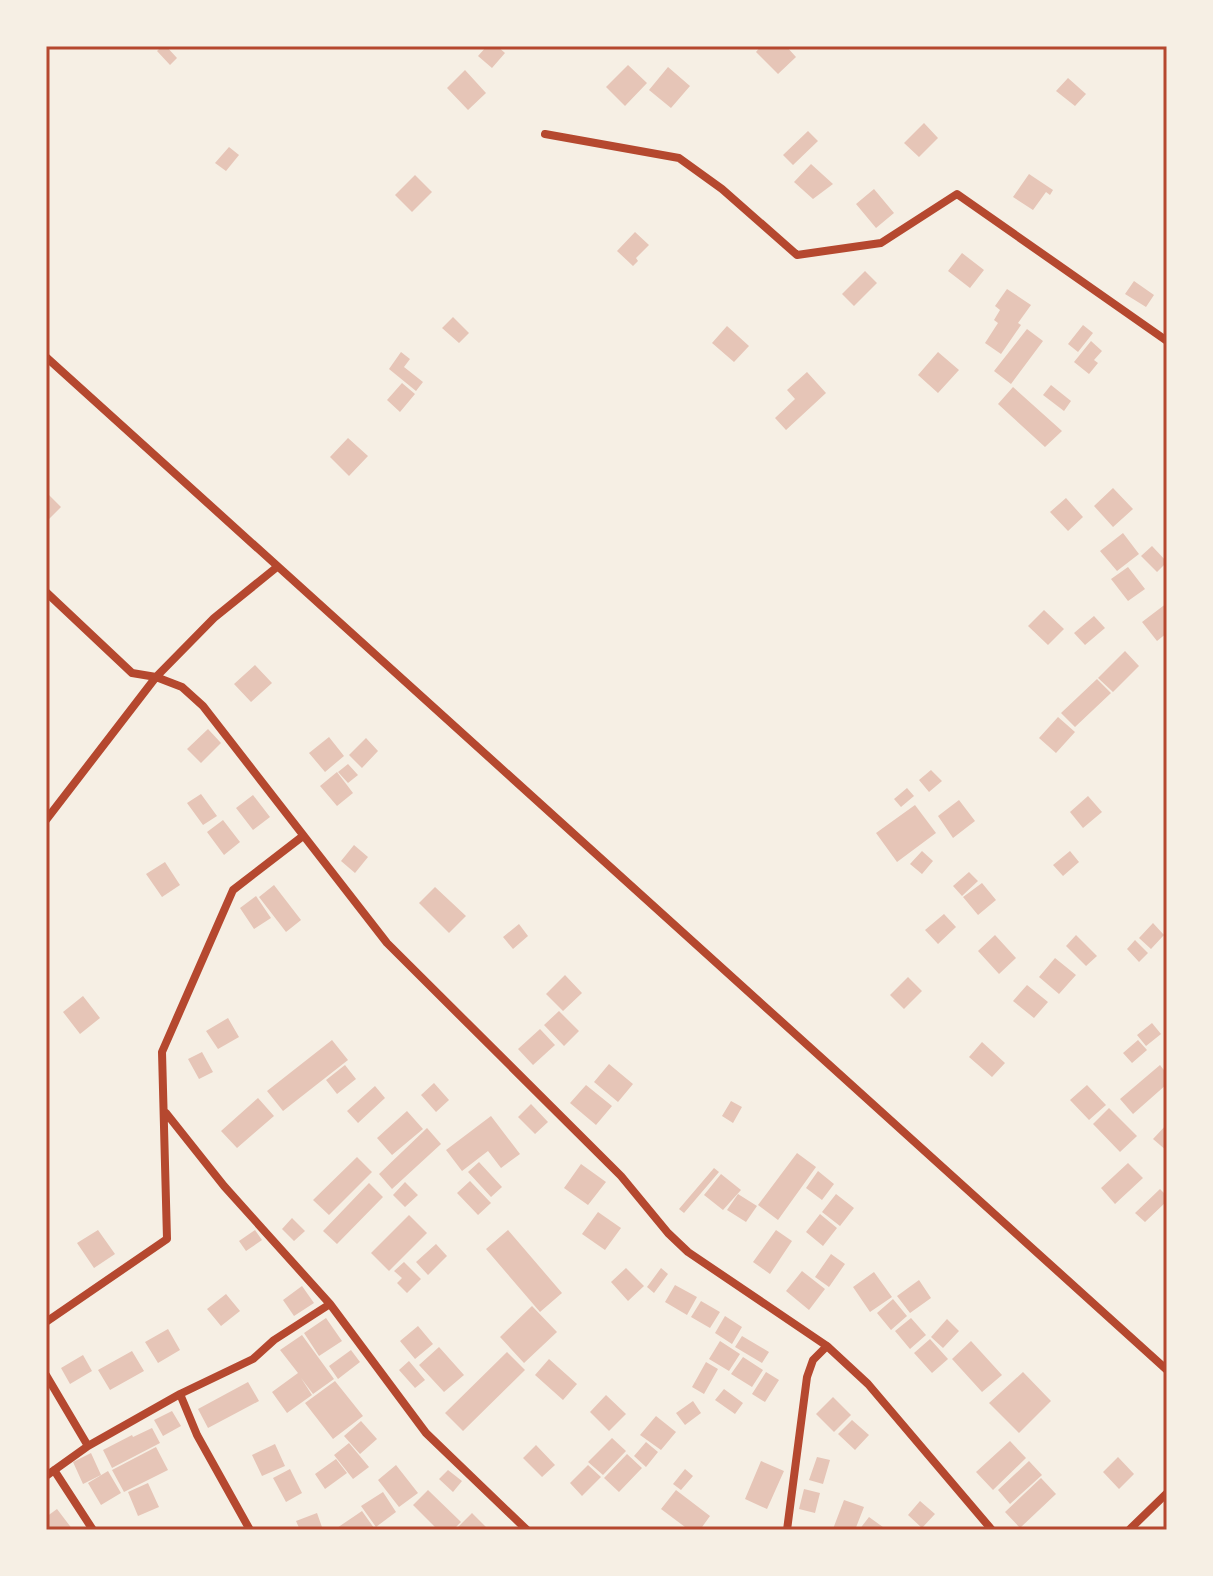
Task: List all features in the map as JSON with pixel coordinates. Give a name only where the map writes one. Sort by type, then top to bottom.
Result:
[{"type":"street","points":[[545,134],[679,158],[722,189],[797,255],[881,243],[957,194],[1167,341]]},
{"type":"street","points":[[46,357],[1167,1370]]},
{"type":"street","points":[[46,820],[156,677],[214,618],[277,567]]},
{"type":"street","points":[[46,592],[132,673],[156,677],[182,687],[203,706],[303,836],[335,872],[387,943],[621,1176],[668,1233],[688,1252],[827,1346],[868,1384],[992,1530]]},
{"type":"street","points":[[46,1322],[167,1239],[162,1052],[233,890],[303,836]]},
{"type":"street","points":[[165,1112],[224,1186],[330,1304],[426,1433],[527,1530]]},
{"type":"street","points":[[46,1476],[88,1446],[180,1394],[253,1359],[274,1340],[330,1304]]},
{"type":"street","points":[[787,1530],[807,1377],[813,1360],[827,1346]]},
{"type":"street","points":[[46,1375],[88,1446]]},
{"type":"street","points":[[180,1394],[197,1435],[250,1530]]},
{"type":"street","points":[[54,1470],[93,1530]]},
{"type":"street","points":[[1129,1530],[1167,1493]]},
{"type":"building","points":[[166,46],[177,58],[170,65],[157,51]]},
{"type":"building","points":[[487,46],[497,46],[505,53],[492,68],[478,56]]},
{"type":"building","points":[[761,46],[786,46],[796,57],[778,74],[756,52]]},
{"type":"building","points":[[628,65],[647,83],[625,106],[606,87]]},
{"type":"building","points":[[668,67],[690,86],[671,108],[649,90]]},
{"type":"building","points":[[465,70],[486,93],[468,110],[447,88]]},
{"type":"building","points":[[1068,78],[1086,94],[1075,106],[1056,91]]},
{"type":"building","points":[[924,123],[938,138],[919,157],[904,143]]},
{"type":"building","points":[[808,131],[818,141],[793,165],[783,155]]},
{"type":"building","points":[[229,147],[239,155],[226,171],[215,163]]},
{"type":"building","points":[[811,164],[833,184],[813,199],[794,182]]},
{"type":"building","points":[[1029,174],[1053,190],[1050,195],[1046,192],[1033,210],[1013,197]]},
{"type":"building","points":[[415,175],[432,192],[412,212],[395,195]]},
{"type":"building","points":[[874,189],[894,213],[876,228],[856,204]]},
{"type":"building","points":[[635,232],[649,245],[636,258],[638,261],[633,266],[617,251]]},
{"type":"building","points":[[962,253],[984,270],[970,288],[948,271]]},
{"type":"building","points":[[865,271],[877,283],[854,306],[842,294]]},
{"type":"building","points":[[1134,281],[1154,295],[1146,307],[1125,294]]},
{"type":"building","points":[[1007,289],[1031,305],[1001,354],[985,343],[998,323],[994,320],[1000,310],[995,306]]},
{"type":"building","points":[[453,317],[469,333],[459,343],[442,328]]},
{"type":"building","points":[[1083,325],[1093,333],[1078,352],[1068,344]]},
{"type":"building","points":[[727,326],[749,346],[734,362],[712,343]]},
{"type":"building","points":[[1027,329],[1043,341],[1011,384],[994,371]]},
{"type":"building","points":[[1091,341],[1102,351],[1094,360],[1098,363],[1089,374],[1074,362]]},
{"type":"building","points":[[401,352],[410,359],[404,367],[423,382],[416,391],[389,369]]},
{"type":"building","points":[[938,352],[959,370],[938,393],[918,375]]},
{"type":"building","points":[[807,372],[826,393],[786,430],[775,418],[795,399],[787,390]]},
{"type":"building","points":[[402,383],[415,394],[400,412],[387,400]]},
{"type":"building","points":[[1051,385],[1071,401],[1064,411],[1043,395]]},
{"type":"building","points":[[1013,387],[1062,431],[1045,447],[998,404]]},
{"type":"building","points":[[348,438],[368,456],[349,476],[330,457]]},
{"type":"building","points":[[1113,488],[1133,509],[1113,527],[1094,506]]},
{"type":"building","points":[[46,492],[61,507],[46,522]]},
{"type":"building","points":[[1066,498],[1083,517],[1068,531],[1050,512]]},
{"type":"building","points":[[1123,533],[1139,554],[1117,571],[1100,551]]},
{"type":"building","points":[[1152,546],[1167,562],[1157,572],[1141,556]]},
{"type":"building","points":[[1128,567],[1145,589],[1128,601],[1111,579]]},
{"type":"building","points":[[1167,603],[1167,633],[1157,641],[1142,622]]},
{"type":"building","points":[[1044,610],[1064,629],[1048,645],[1028,626]]},
{"type":"building","points":[[1094,616],[1105,628],[1085,645],[1074,633]]},
{"type":"building","points":[[1125,651],[1139,666],[1113,692],[1098,678]]},
{"type":"building","points":[[255,665],[272,683],[251,702],[234,684]]},
{"type":"building","points":[[1097,679],[1111,693],[1075,727],[1061,713]]},
{"type":"building","points":[[1058,717],[1075,732],[1056,753],[1039,738]]},
{"type":"building","points":[[208,729],[221,743],[201,763],[187,749]]},
{"type":"building","points":[[329,737],[344,756],[325,772],[309,753]]},
{"type":"building","points":[[366,738],[378,751],[362,768],[349,755]]},
{"type":"building","points":[[348,764],[358,775],[348,783],[338,772]]},
{"type":"building","points":[[931,770],[942,781],[929,792],[919,780]]},
{"type":"building","points":[[337,772],[353,793],[337,806],[320,786]]},
{"type":"building","points":[[907,788],[914,796],[901,807],[894,799]]},
{"type":"building","points":[[201,794],[217,816],[203,825],[187,803]]},
{"type":"building","points":[[253,795],[270,817],[253,830],[236,808]]},
{"type":"building","points":[[1088,796],[1102,812],[1083,828],[1070,812]]},
{"type":"building","points":[[959,800],[975,821],[953,838],[938,816]]},
{"type":"building","points":[[915,805],[936,833],[897,862],[876,833]]},
{"type":"building","points":[[223,820],[240,842],[224,855],[207,832]]},
{"type":"building","points":[[354,845],[368,857],[355,873],[341,861]]},
{"type":"building","points":[[922,851],[933,861],[922,874],[910,864]]},
{"type":"building","points":[[1070,851],[1079,862],[1063,876],[1053,865]]},
{"type":"building","points":[[165,862],[180,885],[162,897],[146,874]]},
{"type":"building","points":[[969,872],[978,881],[962,896],[953,886]]},
{"type":"building","points":[[982,883],[996,900],[978,915],[963,897]]},
{"type":"building","points":[[274,885],[301,920],[286,932],[259,897]]},
{"type":"building","points":[[435,887],[466,916],[449,933],[419,903]]},
{"type":"building","points":[[256,896],[271,918],[254,929],[240,908]]},
{"type":"building","points":[[944,914],[956,927],[938,944],[925,930]]},
{"type":"building","points":[[1153,923],[1164,935],[1151,949],[1139,938]]},
{"type":"building","points":[[519,924],[528,936],[513,949],[503,937]]},
{"type":"building","points":[[995,935],[1016,958],[999,974],[978,951]]},
{"type":"building","points":[[1076,935],[1097,956],[1086,966],[1066,946]]},
{"type":"building","points":[[1135,940],[1148,953],[1139,962],[1127,949]]},
{"type":"building","points":[[1055,958],[1076,975],[1059,994],[1039,977]]},
{"type":"building","points":[[565,975],[582,993],[563,1011],[546,994]]},
{"type":"building","points":[[908,977],[922,991],[904,1009],[890,995]]},
{"type":"building","points":[[1027,985],[1048,1002],[1034,1018],[1013,1001]]},
{"type":"building","points":[[83,996],[100,1018],[80,1034],[63,1012]]},
{"type":"building","points":[[559,1011],[579,1031],[564,1046],[544,1025]]},
{"type":"building","points":[[228,1018],[239,1037],[218,1049],[206,1031]]},
{"type":"building","points":[[1152,1023],[1161,1034],[1146,1046],[1137,1035]]},
{"type":"building","points":[[540,1029],[555,1045],[533,1065],[518,1049]]},
{"type":"building","points":[[332,1040],[348,1060],[283,1111],[267,1091]]},
{"type":"building","points":[[1138,1040],[1147,1050],[1132,1063],[1123,1053]]},
{"type":"building","points":[[982,1042],[1005,1063],[992,1077],[969,1057]]},
{"type":"building","points":[[202,1052],[213,1072],[199,1079],[188,1059]]},
{"type":"building","points":[[609,1064],[633,1084],[618,1102],[594,1082]]},
{"type":"building","points":[[345,1065],[356,1079],[337,1094],[326,1080]]},
{"type":"building","points":[[1160,1065],[1167,1074],[1167,1084],[1133,1114],[1120,1099]]},
{"type":"building","points":[[434,1083],[449,1100],[436,1112],[421,1095]]},
{"type":"building","points":[[586,1085],[612,1106],[596,1125],[570,1103]]},
{"type":"building","points":[[1087,1085],[1106,1105],[1089,1120],[1070,1100]]},
{"type":"building","points":[[375,1086],[385,1098],[358,1123],[347,1111]]},
{"type":"building","points":[[258,1098],[274,1116],[237,1148],[221,1131]]},
{"type":"building","points":[[731,1101],[742,1107],[733,1123],[722,1116]]},
{"type":"building","points":[[531,1104],[548,1122],[535,1134],[518,1117]]},
{"type":"building","points":[[1109,1108],[1137,1136],[1120,1152],[1093,1124]]},
{"type":"building","points":[[407,1111],[423,1129],[392,1155],[377,1138]]},
{"type":"building","points":[[491,1116],[520,1154],[501,1168],[488,1151],[462,1171],[446,1150]]},
{"type":"building","points":[[1167,1124],[1167,1151],[1153,1139]]},
{"type":"building","points":[[427,1128],[441,1144],[392,1189],[379,1174]]},
{"type":"building","points":[[797,1153],[816,1167],[778,1220],[758,1205]]},
{"type":"building","points":[[357,1157],[372,1172],[329,1215],[313,1200]]},
{"type":"building","points":[[479,1162],[502,1187],[491,1197],[468,1172]]},
{"type":"building","points":[[1128,1163],[1143,1178],[1115,1204],[1101,1188]]},
{"type":"building","points":[[581,1164],[606,1182],[588,1205],[564,1188]]},
{"type":"building","points":[[714,1168],[719,1172],[684,1213],[679,1209]]},
{"type":"building","points":[[818,1171],[834,1184],[822,1200],[806,1188]]},
{"type":"building","points":[[721,1174],[741,1190],[723,1210],[704,1195]]},
{"type":"building","points":[[470,1181],[491,1203],[478,1215],[457,1193]]},
{"type":"building","points":[[405,1182],[418,1195],[405,1207],[393,1195]]},
{"type":"building","points":[[369,1183],[383,1197],[337,1244],[323,1231]]},
{"type":"building","points":[[1160,1189],[1167,1196],[1167,1201],[1145,1222],[1135,1213]]},
{"type":"building","points":[[738,1194],[757,1206],[746,1222],[727,1210]]},
{"type":"building","points":[[836,1194],[854,1208],[840,1226],[822,1212]]},
{"type":"building","points":[[598,1212],[621,1228],[605,1250],[582,1234]]},
{"type":"building","points":[[820,1214],[837,1228],[823,1246],[806,1232]]},
{"type":"building","points":[[409,1215],[427,1233],[389,1271],[371,1253]]},
{"type":"building","points":[[292,1218],[305,1231],[294,1241],[282,1229]]},
{"type":"building","points":[[98,1230],[115,1254],[94,1268],[77,1243]]},
{"type":"building","points":[[255,1230],[262,1240],[246,1251],[239,1241]]},
{"type":"building","points":[[508,1230],[562,1293],[540,1312],[486,1249]]},
{"type":"building","points":[[776,1230],[792,1241],[770,1274],[753,1262]]},
{"type":"building","points":[[436,1244],[447,1256],[428,1275],[416,1262]]},
{"type":"building","points":[[831,1254],[845,1264],[829,1287],[815,1277]]},
{"type":"building","points":[[404,1262],[421,1279],[407,1293],[397,1283],[402,1278],[394,1271]]},
{"type":"building","points":[[626,1268],[644,1286],[628,1301],[611,1282]]},
{"type":"building","points":[[661,1268],[668,1274],[654,1293],[647,1287]]},
{"type":"building","points":[[802,1271],[825,1289],[809,1310],[786,1291]]},
{"type":"building","points":[[874,1272],[892,1297],[870,1312],[853,1287]]},
{"type":"building","points":[[919,1280],[931,1298],[910,1313],[897,1296]]},
{"type":"building","points":[[675,1285],[697,1297],[687,1315],[665,1302]]},
{"type":"building","points":[[302,1286],[314,1303],[294,1316],[283,1300]]},
{"type":"building","points":[[226,1294],[240,1311],[221,1326],[207,1309]]},
{"type":"building","points":[[893,1299],[907,1316],[891,1330],[877,1313]]},
{"type":"building","points":[[701,1301],[720,1312],[710,1328],[691,1317]]},
{"type":"building","points":[[532,1306],[557,1332],[524,1363],[500,1337]]},
{"type":"building","points":[[725,1316],[742,1327],[732,1344],[715,1333]]},
{"type":"building","points":[[326,1318],[342,1341],[319,1356],[304,1333]]},
{"type":"building","points":[[911,1318],[926,1335],[910,1349],[895,1331]]},
{"type":"building","points":[[947,1319],[959,1331],[943,1348],[931,1337]]},
{"type":"building","points":[[418,1326],[433,1344],[415,1359],[400,1341]]},
{"type":"building","points":[[168,1329],[180,1350],[158,1363],[145,1342]]},
{"type":"building","points":[[302,1335],[334,1379],[313,1394],[301,1378],[312,1395],[287,1413],[272,1392],[298,1373],[280,1350]]},
{"type":"building","points":[[742,1336],[769,1352],[762,1363],[735,1347]]},
{"type":"building","points":[[930,1339],[948,1359],[932,1373],[914,1353]]},
{"type":"building","points":[[720,1341],[740,1354],[729,1371],[709,1359]]},
{"type":"building","points":[[971,1341],[1002,1375],[982,1392],[952,1359]]},
{"type":"building","points":[[439,1347],[464,1375],[444,1392],[419,1365]]},
{"type":"building","points":[[351,1350],[360,1362],[338,1379],[329,1366]]},
{"type":"building","points":[[132,1351],[144,1371],[110,1390],[98,1370]]},
{"type":"building","points":[[507,1352],[525,1370],[463,1431],[445,1413]]},
{"type":"building","points":[[83,1355],[92,1371],[70,1384],[61,1368]]},
{"type":"building","points":[[743,1357],[763,1370],[752,1387],[731,1374]]},
{"type":"building","points":[[549,1359],[577,1384],[563,1400],[535,1375]]},
{"type":"building","points":[[409,1361],[425,1380],[415,1388],[399,1370]]},
{"type":"building","points":[[706,1362],[718,1369],[704,1394],[692,1387]]},
{"type":"building","points":[[766,1372],[779,1380],[765,1402],[752,1394]]},
{"type":"building","points":[[1023,1372],[1051,1401],[1019,1433],[989,1403]]},
{"type":"building","points":[[335,1381],[363,1416],[333,1439],[305,1403]]},
{"type":"building","points":[[248,1382],[259,1401],[208,1428],[198,1409]]},
{"type":"building","points":[[724,1389],[743,1403],[735,1414],[715,1400]]},
{"type":"building","points":[[606,1395],[626,1414],[609,1431],[590,1412]]},
{"type":"building","points":[[833,1397],[851,1415],[834,1432],[816,1414]]},
{"type":"building","points":[[693,1401],[701,1413],[685,1425],[676,1413]]},
{"type":"building","points":[[172,1411],[181,1426],[163,1436],[154,1420]]},
{"type":"building","points":[[656,1416],[676,1432],[661,1450],[640,1435]]},
{"type":"building","points":[[852,1420],[869,1435],[855,1450],[838,1434]]},
{"type":"building","points":[[361,1421],[377,1439],[360,1454],[344,1436]]},
{"type":"building","points":[[152,1428],[160,1443],[112,1468],[103,1450]]},
{"type":"building","points":[[612,1438],[626,1451],[603,1475],[588,1462]]},
{"type":"building","points":[[1010,1441],[1026,1458],[993,1490],[976,1472]]},
{"type":"building","points":[[646,1442],[658,1452],[646,1467],[634,1456]]},
{"type":"building","points":[[349,1443],[369,1467],[353,1479],[334,1455]]},
{"type":"building","points":[[275,1444],[285,1466],[262,1476],[252,1455]]},
{"type":"building","points":[[536,1445],[555,1465],[542,1477],[523,1458]]},
{"type":"building","points":[[156,1447],[168,1470],[124,1492],[112,1470]]},
{"type":"building","points":[[91,1453],[101,1475],[83,1484],[73,1462]]},
{"type":"building","points":[[627,1454],[642,1468],[619,1492],[604,1478]]},
{"type":"building","points":[[817,1457],[830,1460],[823,1484],[809,1480]]},
{"type":"building","points":[[1118,1457],[1134,1474],[1119,1489],[1103,1472]]},
{"type":"building","points":[[336,1459],[347,1473],[325,1489],[315,1474]]},
{"type":"building","points":[[761,1461],[784,1471],[767,1509],[745,1499]]},
{"type":"building","points":[[1029,1461],[1042,1475],[1010,1504],[998,1490]]},
{"type":"building","points":[[396,1465],[418,1493],[399,1507],[378,1480]]},
{"type":"building","points":[[588,1465],[601,1477],[582,1496],[570,1483]]},
{"type":"building","points":[[290,1469],[302,1493],[286,1502],[273,1478]]},
{"type":"building","points":[[685,1469],[693,1476],[681,1490],[673,1484]]},
{"type":"building","points":[[448,1470],[462,1481],[453,1492],[439,1479]]},
{"type":"building","points":[[108,1471],[121,1493],[101,1505],[88,1483]]},
{"type":"building","points":[[1041,1478],[1056,1494],[1020,1528],[1005,1512]]},
{"type":"building","points":[[148,1483],[159,1507],[138,1516],[128,1492]]},
{"type":"building","points":[[804,1489],[820,1493],[815,1513],[799,1509]]},
{"type":"building","points":[[428,1490],[461,1522],[453,1530],[438,1530],[413,1505]]},
{"type":"building","points":[[676,1490],[710,1516],[700,1530],[689,1530],[661,1509]]},
{"type":"building","points":[[383,1492],[396,1512],[376,1527],[361,1506]]},
{"type":"building","points":[[844,1500],[864,1507],[855,1530],[833,1529]]},
{"type":"building","points":[[920,1501],[935,1514],[922,1528],[908,1515]]},
{"type":"building","points":[[57,1509],[73,1530],[46,1530],[46,1517]]},
{"type":"building","points":[[362,1511],[374,1528],[334,1530]]},
{"type":"building","points":[[317,1513],[323,1530],[300,1530],[296,1521]]},
{"type":"building","points":[[472,1513],[489,1530],[455,1530]]},
{"type":"building","points":[[869,1517],[887,1530],[859,1530]]}]
